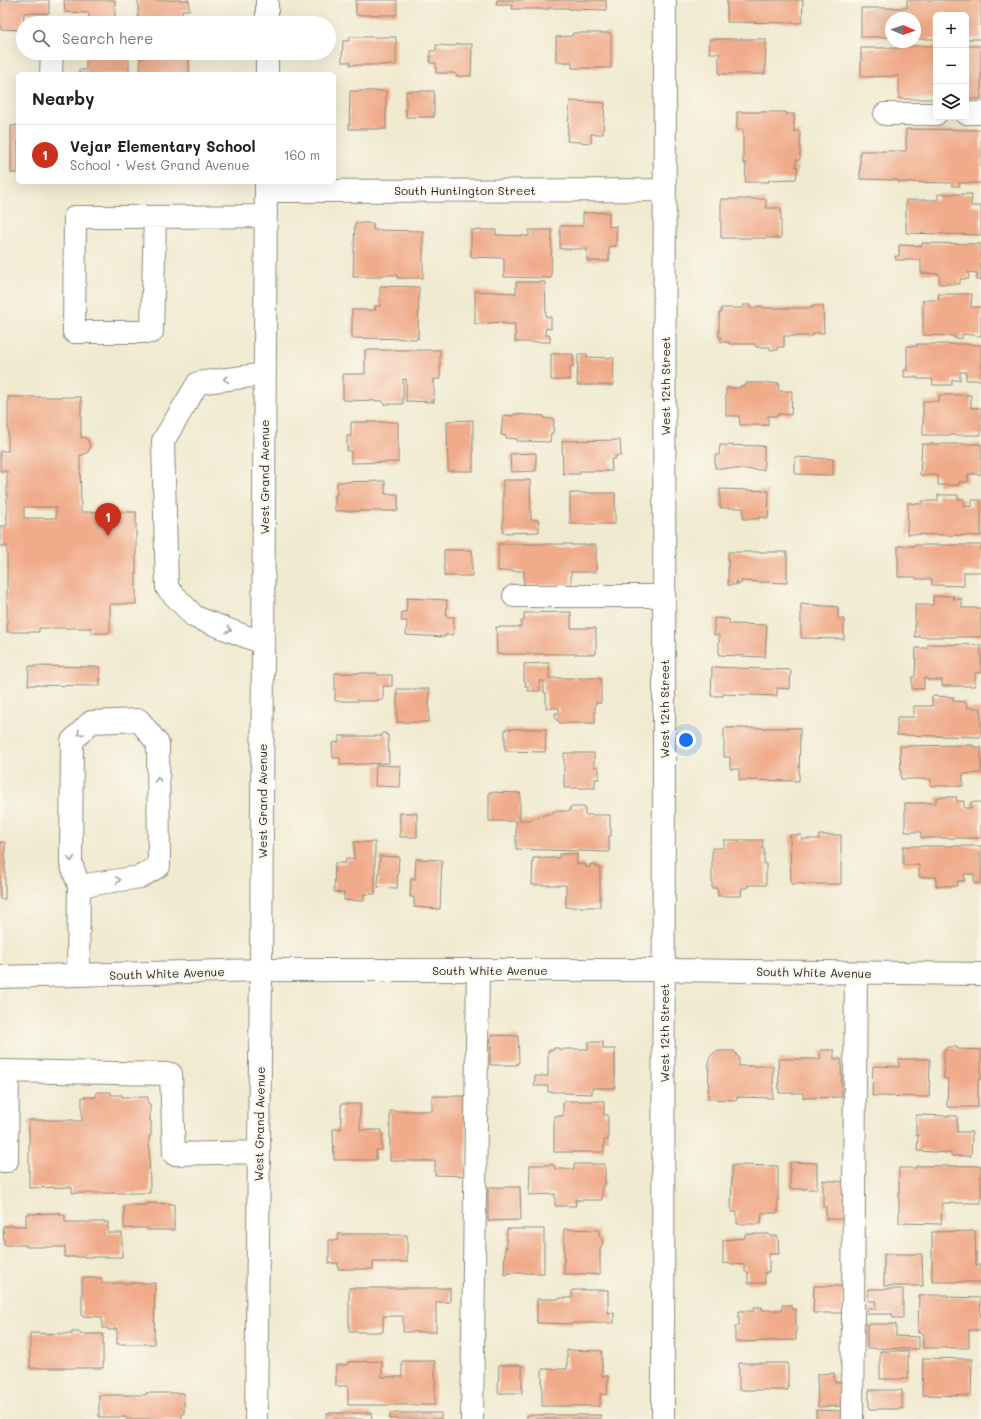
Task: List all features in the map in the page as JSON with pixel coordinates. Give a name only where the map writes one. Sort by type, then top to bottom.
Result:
[{"type":"street","points":[[267,0],[267,16]]},
{"type":"street","name":"West 12th Street","points":[[663,1419],[665,0]]},
{"type":"street","points":[[51,72],[52,60]]},
{"type":"street","points":[[267,60],[267,72]]},
{"type":"street","points":[[969,114],[981,113]]},
{"type":"street","points":[[885,114],[933,114]]},
{"type":"street","name":"South Huntington Street","points":[[266,186],[665,190]]},
{"type":"street","name":"West Grand Avenue","points":[[256,1419],[261,970],[266,186]]},
{"type":"street","points":[[155,217],[152,332],[74,332],[75,217],[266,216]]},
{"type":"street","points":[[263,643],[195,617],[167,588],[163,441],[198,383],[265,374]]},
{"type":"street","points":[[514,596],[664,596]]},
{"type":"street","points":[[78,975],[79,886],[71,863],[72,741],[91,722],[139,720],[158,744],[159,866],[140,877],[79,886]]},
{"type":"street","name":"South White Avenue","points":[[0,977],[261,970],[664,970],[981,974]]},
{"type":"street","points":[[472,1419],[478,970]]},
{"type":"street","points":[[852,1419],[856,973]]},
{"type":"street","points":[[0,1161],[7,1161],[4,1071],[171,1074],[174,1154],[259,1152]]},
{"type":"building","points":[[0,0],[49,0],[49,13],[24,13],[24,16],[16,16],[16,30],[0,29]]},
{"type":"building","points":[[64,0],[115,0],[115,16],[89,16],[89,13],[65,12]]},
{"type":"building","points":[[138,0],[189,0],[189,10],[182,10],[182,16],[138,16]]},
{"type":"building","points":[[356,0],[397,0],[397,15],[356,15]]},
{"type":"building","points":[[497,0],[606,0],[606,10],[569,8],[512,9],[513,5],[496,5]]},
{"type":"building","points":[[727,0],[803,0],[802,23],[727,22]]},
{"type":"building","points":[[907,0],[981,0],[981,39],[969,39],[969,12],[933,12],[933,39],[921,39],[921,12],[885,12],[885,37],[861,37],[861,8],[907,8]]},
{"type":"building","points":[[573,33],[611,33],[611,68],[572,68],[572,62],[556,62],[556,37],[572,36]]},
{"type":"building","points":[[349,37],[396,37],[396,65],[350,65],[350,62],[342,62],[343,41],[349,41]]},
{"type":"building","points":[[710,39],[766,39],[765,74],[719,74],[719,53],[709,53]]},
{"type":"building","points":[[458,44],[472,44],[471,76],[457,76],[454,73],[436,73],[436,63],[430,63],[430,51],[436,51],[436,45],[454,46]]},
{"type":"building","points":[[921,46],[933,46],[933,99],[899,99],[899,76],[861,77],[861,48],[921,48]]},
{"type":"building","points":[[969,46],[981,46],[981,99],[969,99]]},
{"type":"building","points":[[86,60],[129,60],[129,72],[79,72],[79,70],[86,70]]},
{"type":"building","points":[[140,60],[189,60],[189,72],[140,72]]},
{"type":"building","points":[[350,91],[386,91],[386,129],[349,129]]},
{"type":"building","points":[[406,91],[434,91],[434,117],[406,117]]},
{"type":"building","points":[[570,101],[605,103],[603,134],[591,134],[591,143],[567,141]]},
{"type":"building","points":[[737,112],[786,112],[786,114],[794,114],[794,131],[800,131],[800,160],[796,160],[796,167],[798,167],[796,179],[769,180],[769,182],[745,182],[746,163],[743,163],[743,130],[737,130]]},
{"type":"building","points":[[16,125],[16,173],[11,173],[11,126]]},
{"type":"building","points":[[906,129],[981,130],[981,183],[959,183],[960,186],[952,186],[952,183],[898,182],[898,180],[860,179],[860,151],[906,151]]},
{"type":"building","points":[[938,194],[972,194],[971,206],[981,206],[981,235],[906,233],[906,200],[938,200]]},
{"type":"building","points":[[721,199],[766,199],[766,208],[781,208],[781,238],[721,238]]},
{"type":"building","points":[[609,212],[609,227],[616,226],[616,246],[609,246],[609,261],[587,261],[587,249],[560,249],[560,226],[583,226],[583,213]]},
{"type":"building","points":[[355,223],[373,223],[373,230],[423,231],[423,278],[397,278],[397,275],[380,275],[380,277],[353,277]]},
{"type":"building","points":[[471,230],[496,230],[496,235],[529,236],[529,230],[552,230],[551,278],[504,277],[504,258],[471,257]]},
{"type":"building","points":[[922,243],[981,244],[981,280],[977,280],[977,273],[968,272],[969,279],[960,279],[960,284],[939,284],[939,274],[921,273],[921,260],[896,260],[895,256],[899,256],[899,245],[922,246]]},
{"type":"building","points":[[516,282],[545,282],[546,317],[551,317],[551,329],[546,328],[545,335],[550,335],[550,342],[515,342],[515,324],[502,324],[502,322],[475,324],[475,291],[516,293]]},
{"type":"building","points":[[380,286],[419,287],[418,339],[352,338],[352,310],[376,310],[375,306],[380,306]]},
{"type":"building","points":[[938,294],[972,294],[971,307],[981,307],[981,336],[962,334],[962,339],[954,338],[954,336],[923,335],[923,300],[939,300]]},
{"type":"building","points":[[743,305],[750,305],[750,308],[756,308],[756,306],[763,308],[812,308],[812,306],[823,306],[824,333],[813,333],[813,336],[784,336],[784,347],[778,347],[778,350],[770,350],[770,347],[756,347],[755,344],[729,344],[729,342],[721,342],[721,337],[719,337],[719,313],[721,313],[721,308],[743,308]]},
{"type":"building","points":[[917,344],[981,345],[981,380],[966,380],[966,372],[960,372],[960,380],[952,380],[952,385],[933,385],[932,379],[904,377],[904,370],[907,370],[907,346],[917,346]]},
{"type":"building","points":[[365,350],[440,350],[440,379],[434,379],[434,402],[406,401],[406,379],[403,379],[403,404],[383,404],[383,401],[343,400],[343,374],[365,374]]},
{"type":"building","points":[[551,354],[573,354],[573,367],[570,367],[570,380],[551,380]]},
{"type":"building","points":[[578,354],[587,354],[587,357],[614,358],[613,385],[577,385]]},
{"type":"building","points":[[746,383],[779,383],[778,391],[792,391],[791,415],[778,414],[779,416],[768,416],[768,425],[740,425],[739,416],[726,416],[726,388],[740,388],[740,386],[746,386]]},
{"type":"building","points":[[939,395],[971,395],[971,408],[981,408],[981,435],[923,435],[923,401],[939,401]]},
{"type":"building","points":[[8,397],[81,397],[81,438],[84,437],[88,440],[90,447],[88,452],[80,455],[81,512],[136,512],[136,604],[110,604],[110,633],[91,633],[91,628],[39,628],[39,632],[7,632],[7,546],[0,546],[0,526],[7,526],[7,471],[0,471],[0,451],[8,451]],"holes":[[[24,507],[56,507],[56,518],[24,518]]]},
{"type":"building","points":[[514,414],[544,416],[544,418],[554,419],[553,433],[551,433],[550,442],[517,441],[517,439],[506,438],[506,436],[501,435],[503,415],[513,416]]},
{"type":"building","points":[[473,420],[473,471],[448,471],[447,421]]},
{"type":"building","points":[[351,422],[398,422],[398,462],[351,463],[351,451],[347,451],[347,436],[351,436]]},
{"type":"building","points":[[620,440],[621,456],[615,456],[615,459],[611,459],[612,471],[580,471],[580,474],[563,474],[562,441]]},
{"type":"building","points":[[922,444],[981,444],[981,474],[968,474],[968,482],[959,482],[959,485],[938,485],[938,475],[920,475]]},
{"type":"building","points":[[720,445],[764,446],[764,470],[715,468],[715,455],[719,455]]},
{"type":"building","points":[[536,453],[536,471],[511,472],[510,454]]},
{"type":"building","points":[[795,457],[833,459],[833,475],[795,474]]},
{"type":"building","points":[[503,480],[530,480],[531,520],[539,520],[539,532],[503,533]]},
{"type":"building","points":[[385,481],[385,494],[398,494],[398,511],[335,511],[337,482]]},
{"type":"building","points":[[720,489],[769,491],[768,518],[759,517],[759,519],[743,519],[743,508],[720,508]]},
{"type":"building","points":[[570,493],[615,493],[615,524],[570,524]]},
{"type":"building","points":[[938,495],[958,495],[958,499],[964,499],[964,506],[972,507],[972,500],[981,500],[981,536],[907,534],[908,503],[922,504],[922,501],[938,501]]},
{"type":"building","points":[[498,544],[596,545],[596,572],[571,572],[571,585],[524,585],[524,571],[498,571]]},
{"type":"building","points":[[981,545],[981,572],[964,572],[964,586],[932,585],[932,579],[898,577],[898,546]]},
{"type":"building","points":[[444,550],[472,550],[472,576],[444,576]]},
{"type":"building","points":[[728,552],[787,552],[787,583],[741,581],[741,584],[737,584],[736,581],[736,585],[728,585]]},
{"type":"building","points":[[933,596],[954,596],[953,599],[962,599],[962,608],[981,608],[981,637],[915,637],[915,605],[933,605]]},
{"type":"building","points":[[407,598],[447,600],[446,617],[454,617],[453,635],[445,635],[445,637],[406,635],[407,621],[401,621],[402,612],[406,612]]},
{"type":"building","points":[[801,604],[838,607],[838,619],[844,619],[844,639],[801,638]]},
{"type":"building","points":[[571,612],[571,628],[596,628],[596,654],[497,654],[496,627],[521,627],[521,621],[524,621],[524,613]]},
{"type":"building","points":[[714,618],[729,619],[729,624],[767,625],[765,657],[719,655],[719,635],[714,635]]},
{"type":"building","points":[[928,644],[981,645],[981,673],[975,673],[975,686],[942,686],[942,680],[927,680],[927,678],[924,678],[924,689],[912,689],[912,677],[915,677],[916,648],[928,648]]},
{"type":"building","points":[[549,663],[549,678],[601,678],[601,703],[595,703],[595,723],[559,723],[559,720],[556,720],[555,713],[559,713],[559,708],[546,708],[544,681],[539,681],[540,691],[528,691],[528,686],[525,686],[526,682],[524,681],[524,664]]},
{"type":"building","points":[[29,666],[100,667],[100,686],[28,685]]},
{"type":"building","points":[[712,667],[791,670],[790,689],[777,688],[777,696],[723,694],[723,696],[711,696]]},
{"type":"building","points":[[335,673],[377,673],[377,675],[392,675],[392,686],[383,686],[383,700],[335,701]]},
{"type":"building","points":[[397,689],[429,689],[429,722],[397,722]]},
{"type":"building","points":[[932,696],[953,697],[953,701],[966,702],[967,708],[981,708],[981,737],[897,735],[897,717],[914,717],[914,706],[932,706]]},
{"type":"building","points":[[724,728],[800,728],[799,781],[739,780],[739,769],[730,769],[730,757],[724,757]]},
{"type":"building","points":[[505,729],[546,729],[545,752],[505,751]]},
{"type":"building","points":[[382,733],[386,733],[386,735],[388,735],[389,763],[340,765],[340,758],[333,758],[332,743],[339,742],[339,736],[382,736]]},
{"type":"building","points":[[973,745],[973,747],[981,747],[981,773],[963,774],[963,786],[931,786],[931,779],[901,779],[900,746]]},
{"type":"building","points":[[564,753],[594,753],[594,767],[599,767],[599,779],[595,779],[595,788],[564,788]]},
{"type":"building","points":[[376,765],[401,766],[400,787],[375,786]]},
{"type":"building","points":[[489,792],[520,793],[520,822],[522,820],[530,820],[547,814],[553,814],[553,811],[570,811],[570,807],[585,807],[585,815],[610,815],[611,836],[609,836],[609,852],[516,849],[516,821],[489,821]]},
{"type":"building","points":[[936,797],[957,797],[956,801],[964,801],[964,808],[971,808],[971,802],[981,802],[981,838],[921,838],[921,832],[905,832],[905,803],[936,803]]},
{"type":"building","points":[[400,813],[417,813],[417,837],[400,837]]},
{"type":"building","points":[[790,835],[802,835],[801,839],[819,839],[819,835],[841,835],[841,884],[791,884]]},
{"type":"building","points":[[724,840],[763,840],[762,848],[764,848],[764,864],[766,864],[766,885],[748,885],[748,888],[742,888],[741,896],[718,896],[717,888],[712,888],[712,848],[724,848]]},
{"type":"building","points":[[0,842],[5,842],[5,899],[0,899]]},
{"type":"building","points":[[354,842],[375,842],[375,894],[364,894],[364,901],[344,900],[344,893],[334,892],[335,863],[345,863],[346,859],[354,859]]},
{"type":"building","points":[[903,846],[981,846],[981,883],[974,883],[974,874],[964,874],[965,881],[957,881],[957,886],[936,886],[936,877],[919,877],[919,865],[903,865]]},
{"type":"building","points":[[559,854],[577,854],[577,864],[585,864],[586,867],[590,867],[590,864],[600,867],[600,907],[566,907],[566,885],[532,885],[533,858],[559,858]]},
{"type":"building","points":[[380,856],[399,857],[397,888],[378,887]]},
{"type":"building","points":[[416,859],[442,860],[440,909],[414,907],[414,897],[410,897],[411,879],[415,880]]},
{"type":"building","points":[[491,1035],[518,1036],[519,1063],[517,1063],[517,1065],[490,1065]]},
{"type":"building","points":[[588,1042],[603,1042],[603,1049],[615,1049],[615,1088],[592,1088],[592,1094],[548,1092],[548,1086],[534,1086],[535,1076],[548,1076],[548,1050],[554,1050],[554,1048],[559,1048],[559,1050],[588,1049]]},
{"type":"building","points":[[947,1047],[981,1050],[981,1079],[978,1079],[978,1107],[947,1107],[948,1079],[944,1079],[944,1050],[946,1050]]},
{"type":"building","points":[[820,1050],[834,1050],[834,1059],[841,1059],[842,1097],[803,1098],[803,1093],[779,1093],[778,1059],[820,1059]]},
{"type":"building","points":[[716,1051],[734,1051],[739,1058],[739,1066],[773,1066],[773,1098],[737,1097],[737,1100],[708,1099],[709,1058]]},
{"type":"building","points":[[899,1059],[930,1059],[929,1097],[872,1096],[873,1066],[899,1067]]},
{"type":"building","points":[[97,1092],[111,1092],[111,1095],[122,1095],[122,1097],[148,1097],[151,1121],[151,1136],[149,1136],[150,1193],[72,1193],[72,1187],[29,1188],[29,1120],[82,1121],[82,1097],[96,1097]]},
{"type":"building","points":[[432,1096],[465,1096],[466,1176],[435,1175],[435,1161],[390,1161],[390,1111],[432,1111]]},
{"type":"building","points":[[563,1101],[604,1101],[604,1115],[608,1115],[608,1140],[604,1140],[604,1152],[554,1152],[554,1116],[563,1116]]},
{"type":"building","points":[[341,1104],[360,1104],[360,1130],[382,1130],[382,1150],[376,1150],[376,1160],[334,1160],[333,1129],[341,1129]]},
{"type":"building","points":[[916,1115],[957,1116],[957,1132],[972,1132],[971,1156],[951,1156],[951,1153],[917,1151],[918,1135],[916,1135]]},
{"type":"building","points":[[790,1162],[817,1163],[817,1189],[790,1189]]},
{"type":"building","points":[[574,1164],[605,1164],[605,1186],[602,1186],[602,1200],[575,1200],[576,1206],[555,1206],[555,1194],[529,1195],[530,1165],[554,1165],[555,1169],[574,1169]]},
{"type":"building","points":[[732,1165],[778,1166],[778,1213],[762,1213],[761,1224],[737,1224],[737,1212],[731,1212]]},
{"type":"building","points":[[916,1166],[981,1166],[981,1203],[942,1203],[941,1224],[899,1223],[899,1168],[916,1168]]},
{"type":"building","points":[[823,1180],[846,1182],[847,1219],[826,1219],[826,1207],[823,1207]]},
{"type":"building","points":[[488,1187],[520,1187],[521,1220],[488,1221]]},
{"type":"building","points":[[147,1203],[174,1204],[174,1230],[124,1228],[124,1205],[147,1205]]},
{"type":"building","points":[[61,1213],[60,1215],[65,1215],[65,1222],[108,1222],[108,1233],[122,1233],[122,1257],[65,1257],[65,1247],[26,1247],[26,1245],[4,1245],[3,1226],[26,1226],[26,1214]]},
{"type":"building","points":[[507,1229],[544,1229],[544,1273],[508,1273],[504,1275],[505,1247],[507,1248]]},
{"type":"building","points":[[564,1229],[599,1230],[599,1236],[603,1243],[600,1248],[600,1274],[564,1274]]},
{"type":"building","points":[[975,1231],[976,1265],[981,1265],[981,1282],[932,1282],[932,1232]]},
{"type":"building","points":[[338,1234],[407,1235],[407,1262],[373,1262],[373,1269],[338,1269],[338,1263],[329,1263],[329,1240],[338,1240]]},
{"type":"building","points":[[745,1234],[769,1234],[769,1236],[778,1236],[779,1254],[769,1254],[769,1272],[765,1272],[765,1283],[748,1283],[748,1272],[745,1272],[745,1265],[723,1263],[723,1240],[745,1238]]},
{"type":"building","points":[[884,1254],[922,1254],[923,1286],[884,1286]]},
{"type":"building","points":[[82,1278],[102,1278],[102,1283],[155,1283],[154,1344],[117,1344],[117,1328],[115,1328],[115,1330],[108,1330],[108,1328],[102,1328],[102,1317],[82,1316]]},
{"type":"building","points":[[814,1286],[843,1286],[843,1313],[813,1313]]},
{"type":"building","points":[[349,1288],[450,1288],[450,1302],[436,1302],[436,1332],[403,1332],[403,1316],[383,1316],[383,1332],[349,1332]]},
{"type":"building","points":[[868,1289],[903,1289],[903,1318],[893,1318],[892,1314],[867,1314],[867,1309],[876,1309],[875,1301],[868,1301]]},
{"type":"building","points":[[572,1290],[608,1290],[608,1313],[614,1313],[614,1323],[537,1323],[537,1299],[572,1298]]},
{"type":"building","points":[[919,1295],[948,1295],[948,1297],[981,1298],[980,1330],[969,1330],[969,1348],[923,1348],[923,1333],[918,1333]]},
{"type":"building","points":[[782,1305],[791,1305],[791,1309],[796,1309],[796,1340],[735,1342],[735,1327],[739,1326],[739,1311],[754,1311],[754,1307],[762,1307],[762,1310],[782,1310]]},
{"type":"building","points":[[867,1324],[896,1324],[896,1336],[919,1337],[919,1349],[867,1348]]},
{"type":"building","points":[[72,1332],[80,1332],[80,1334],[103,1334],[103,1368],[30,1368],[30,1333],[72,1334]]},
{"type":"building","points":[[567,1350],[602,1351],[602,1376],[608,1376],[607,1395],[600,1394],[600,1406],[542,1406],[542,1369],[567,1369]]},
{"type":"building","points":[[880,1351],[908,1351],[908,1379],[880,1379]]},
{"type":"building","points":[[923,1358],[972,1359],[971,1396],[922,1395]]},
{"type":"building","points":[[382,1361],[382,1377],[402,1377],[402,1361],[435,1361],[435,1405],[348,1405],[348,1386],[336,1386],[336,1365],[348,1365],[348,1362]]},
{"type":"building","points":[[739,1363],[788,1363],[788,1390],[739,1390]]},
{"type":"building","points":[[499,1365],[522,1365],[522,1393],[498,1393]]},
{"type":"building","points":[[834,1373],[834,1382],[843,1382],[844,1406],[818,1407],[817,1374]]},
{"type":"building","points":[[869,1390],[902,1390],[902,1409],[869,1409]]},
{"type":"building","points":[[146,1393],[184,1393],[184,1414],[182,1414],[182,1419],[126,1419],[126,1417],[99,1417],[99,1395],[146,1395]]},
{"type":"building","points":[[816,1410],[844,1411],[844,1419],[819,1419],[816,1418]]},
{"type":"building","points":[[327,1413],[371,1413],[372,1419],[327,1419]]},
{"type":"building","points":[[390,1413],[441,1413],[441,1419],[390,1419]]},
{"type":"building","points":[[527,1415],[601,1415],[601,1419],[527,1419]]},
{"type":"place","name":"Vejar Elementary School","points":[[108,536]]}]
